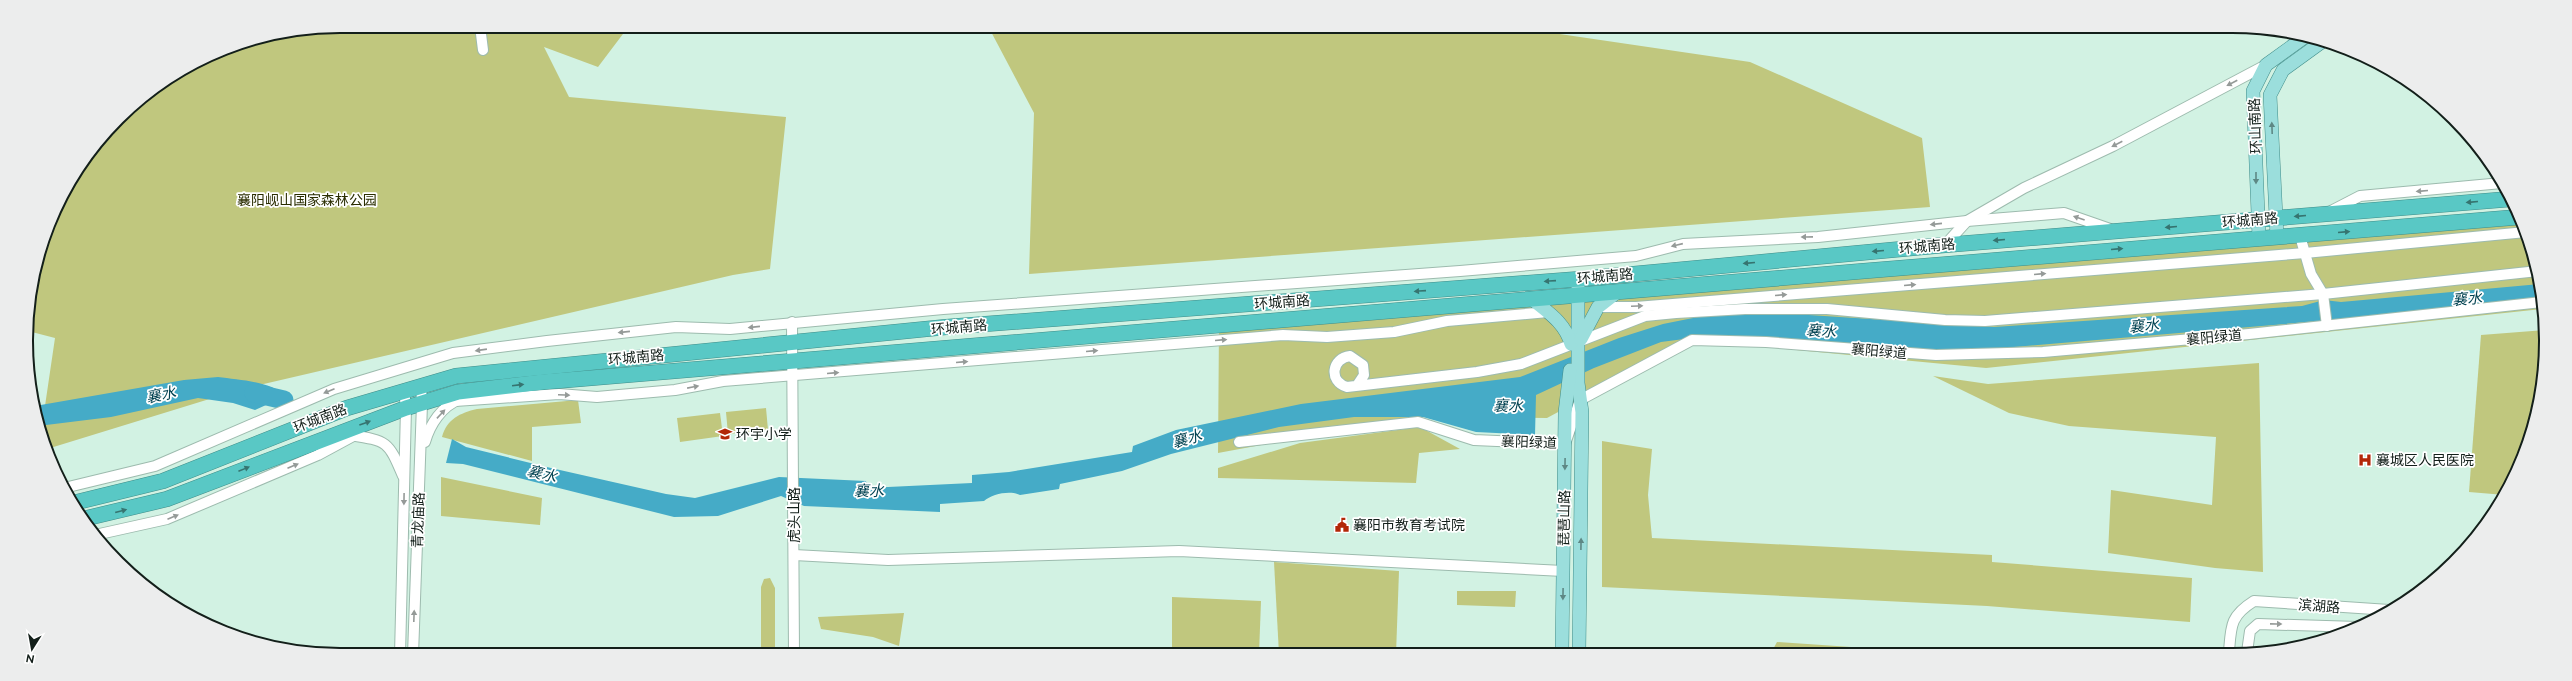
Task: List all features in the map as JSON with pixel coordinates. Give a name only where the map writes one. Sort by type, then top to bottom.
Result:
[{"type":"highway","name":"环城南路","points":[[79,502],[163,481],[347,408],[421,385],[456,376],[522,368],[954,327],[1572,279],[1945,244],[2505,200]]},
{"type":"highway","name":"环城南路","points":[[90,517],[167,499],[406,408],[458,392],[487,388],[793,360],[1344,313],[1574,297],[2050,255],[2513,218]]},
{"type":"main road","name":"环山南路","points":[[2259,238],[2257,220],[2253,91],[2266,64],[2299,41]]},
{"type":"main road","name":"环山南路","points":[[2277,237],[2270,95],[2283,70],[2317,45]]},
{"type":"main road","points":[[1572,279],[1575,343],[1574,383]]},
{"type":"main road","points":[[1575,343],[1598,307],[1616,293]]},
{"type":"main road","points":[[1533,300],[1548,312],[1568,332],[1575,343]]},
{"type":"main road","name":"琵琶山路","points":[[1574,383],[1580,400],[1582,412],[1580,648]]},
{"type":"main road","name":"琵琶山路","points":[[1562,648],[1565,414],[1574,383]]},
{"type":"street","points":[[481,33],[483,50]]},
{"type":"street","points":[[1945,244],[1967,221],[2024,188],[2113,146],[2266,64]]},
{"type":"street","points":[[2326,214],[2360,196],[2496,184]]},
{"type":"street","points":[[70,487],[155,466],[334,389],[453,353],[676,327],[730,329],[792,322],[1565,262],[1636,256],[1683,244],[1818,237],[1967,221],[2064,213],[2116,231]]},
{"type":"street","points":[[1598,307],[1644,306],[2305,253],[2520,233]]},
{"type":"street","points":[[2300,236],[2311,274],[2323,294],[2327,325]]},
{"type":"street","points":[[1572,279],[1576,261]]},
{"type":"street","points":[[1565,262],[1572,279]]},
{"type":"street","points":[[1358,384],[1364,375],[1363,365],[1355,357],[1345,357],[1336,363],[1334,368],[1335,378],[1343,386],[1351,387],[1358,384],[1477,372],[1521,364],[1645,316],[1676,313],[1745,309],[1827,309],[1946,320],[1985,321],[2323,294],[2531,272]]},
{"type":"street","name":"襄阳绿道","points":[[1239,442],[1418,422],[1474,440],[1565,444],[1580,400],[1692,340],[1766,342],[1936,355],[2043,352],[2327,325],[2536,303]]},
{"type":"street","points":[[455,401],[559,394],[597,397],[675,390],[723,381],[1283,335],[1327,337],[1394,332],[1447,321],[1548,312]]},
{"type":"street","name":"虎头山路","points":[[792,322],[794,376],[794,648]]},
{"type":"street","name":"青龙庙路","points":[[413,648],[422,404],[421,385]]},
{"type":"street","points":[[420,462],[429,429],[440,413],[455,401],[487,388]]},
{"type":"street","name":"青龙庙路","points":[[400,648],[406,408],[404,390]]},
{"type":"street","points":[[338,433],[376,438],[389,446],[404,478]]},
{"type":"street","points":[[101,534],[167,519],[318,455],[355,435]]},
{"type":"street","points":[[794,555],[888,560],[1179,551],[1563,571]]},
{"type":"street","name":"滨湖路","points":[[2229,648],[2233,618],[2241,610],[2254,602],[2380,609]]},
{"type":"street","name":"滨湖路","points":[[2247,647],[2250,631],[2258,624],[2347,626]]},
{"type":"green space","name":"襄阳岘山国家森林公园","points":[[340,33],[624,33],[598,67],[544,47],[569,97],[786,117],[770,269],[733,275],[242,389],[52,447],[43,420],[55,338],[33,332],[39,281],[43,261],[56,223],[74,187],[85,170],[109,138],[138,109],[153,97],[187,74],[204,65],[223,56],[261,43],[300,36]]},
{"type":"green space","points":[[992,33],[1553,33],[1750,62],[1922,138],[1930,207],[1029,274],[1034,113]]},
{"type":"green space","points":[[2515,221],[2529,261],[2537,310],[1986,368],[1692,340],[1547,418],[1417,416],[1218,453],[1219,325]]},
{"type":"green space","points":[[2539,331],[2536,381],[2529,420],[2516,458],[2498,494],[2469,492],[2481,335]]},
{"type":"green space","points":[[2259,363],[2263,572],[2215,568],[2108,553],[2111,490],[2212,505],[2216,437],[2069,426],[2009,413],[1933,376],[1988,384]]},
{"type":"green space","points":[[578,400],[581,423],[532,427],[532,461],[442,437],[451,421],[460,415],[477,409]]},
{"type":"green space","points":[[766,408],[768,430],[728,434],[726,412]]},
{"type":"green space","points":[[720,413],[723,436],[680,442],[677,418]]},
{"type":"green space","points":[[1420,427],[1460,449],[1419,453],[1416,483],[1218,478],[1218,468],[1300,443]]},
{"type":"green space","points":[[1602,441],[1652,449],[1648,495],[1652,538],[1992,555],[1992,562],[2192,578],[2190,622],[1987,606],[1602,587]]},
{"type":"green space","points":[[441,477],[542,498],[540,525],[441,516]]},
{"type":"green space","points":[[1274,562],[1399,571],[1396,648],[1279,648]]},
{"type":"green space","points":[[770,578],[775,588],[775,648],[761,648],[761,587],[764,579]]},
{"type":"green space","points":[[1457,591],[1516,591],[1515,607],[1457,605]]},
{"type":"green space","points":[[1172,597],[1261,601],[1259,648],[1172,648]]},
{"type":"green space","points":[[904,613],[899,646],[873,637],[821,629],[818,617]]},
{"type":"green space","points":[[1777,642],[1865,648],[1774,648]]},
{"type":"water","name":"襄水","points":[[2534,285],[2536,302],[1991,349],[1936,351],[1692,338],[1661,342],[1594,368],[1536,395],[1535,435],[1476,432],[1423,417],[1354,417],[1279,427],[1171,454],[1122,471],[1060,484],[1059,489],[1020,495],[1006,493],[992,496],[984,501],[940,504],[940,512],[804,506],[781,496],[718,516],[674,517],[463,464],[446,463],[452,439],[466,447],[551,468],[666,494],[695,498],[779,477],[866,481],[867,488],[972,483],[972,475],[1009,472],[1132,452],[1133,446],[1176,430],[1301,404],[1520,377],[1619,338],[1663,324],[1698,317],[1763,312],[1994,327],[2302,306],[2324,300],[2341,302]]},
{"type":"water","name":"襄水","points":[[218,377],[245,380],[272,387],[286,396],[255,410],[233,403],[198,398],[111,417],[45,425],[43,420],[40,405],[184,380]]},
{"type":"waterway","name":"襄水","points":[[254,393],[284,400]]},
{"type":"place","name":"环宇小学","points":[[725,434]]},
{"type":"place","name":"襄城区人民医院","points":[[2365,460]]},
{"type":"place","name":"襄阳市教育考试院","points":[[1342,525]]}]
